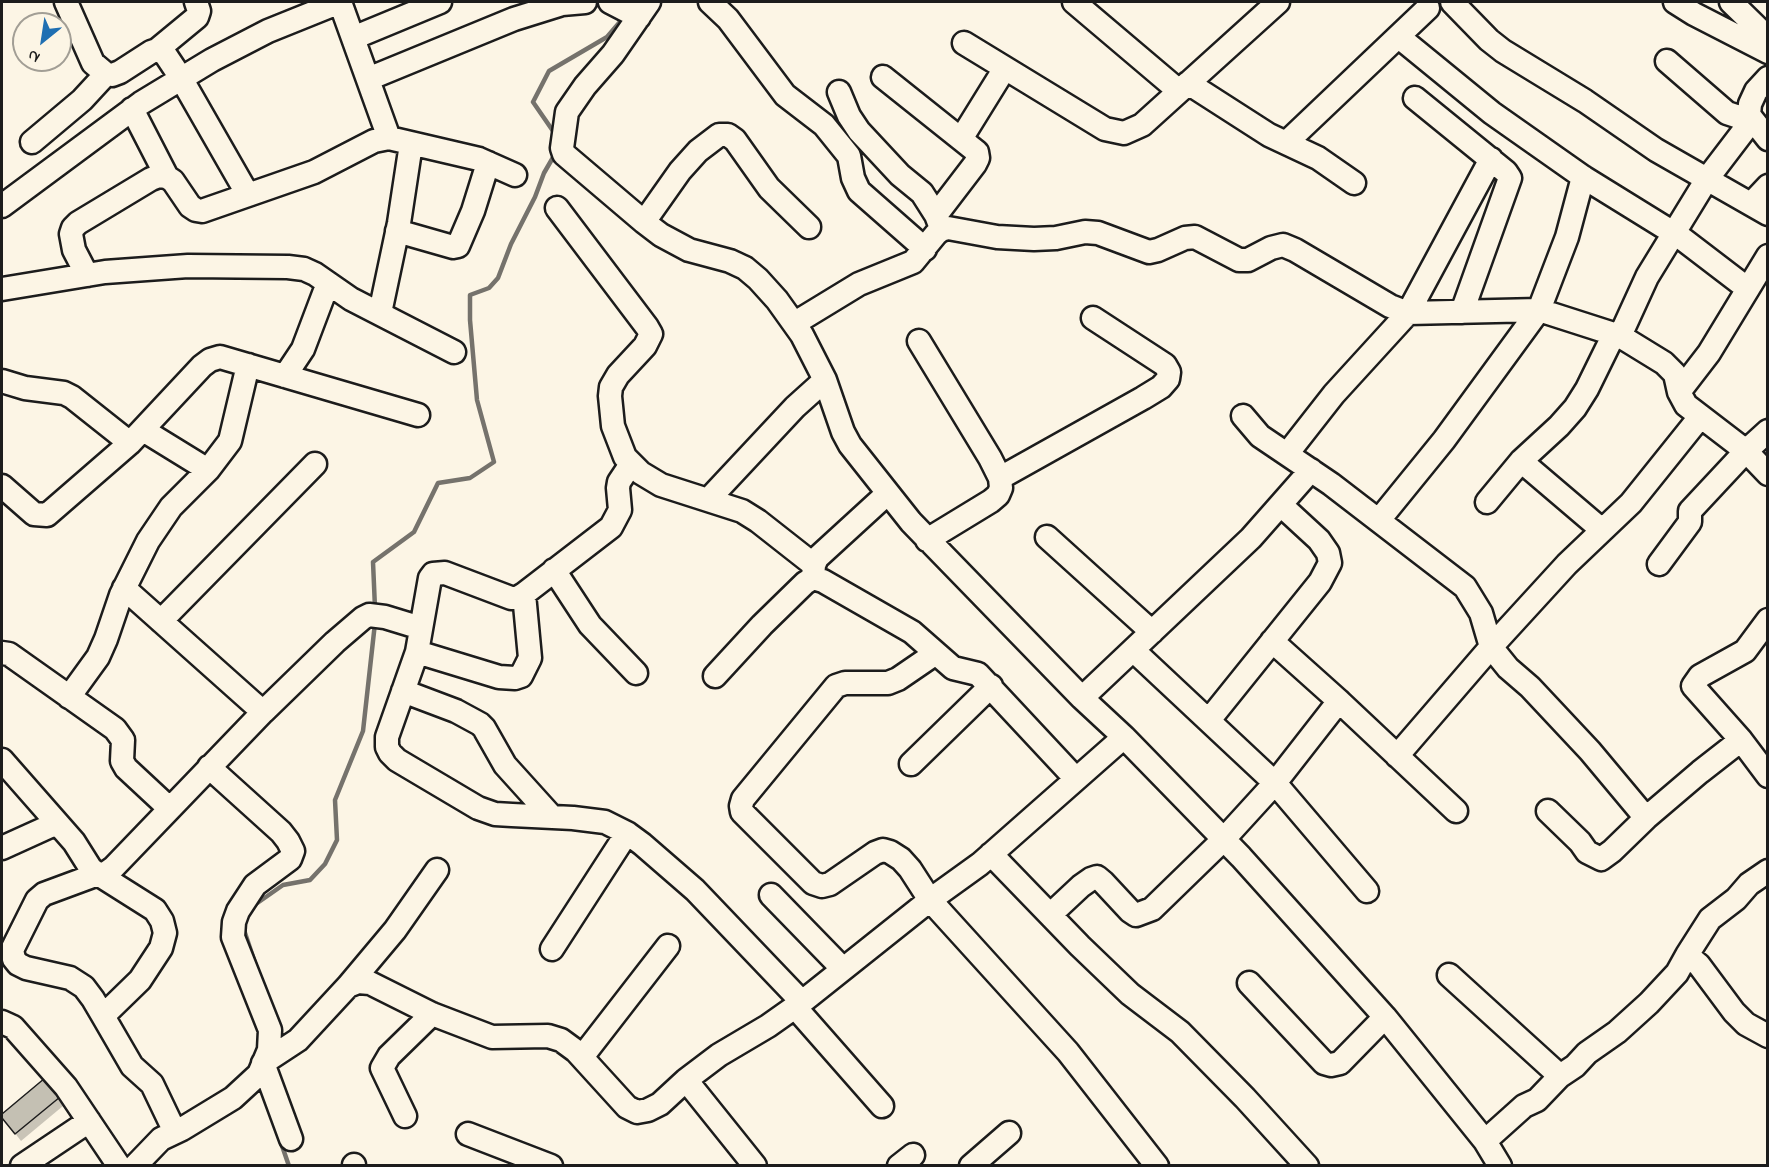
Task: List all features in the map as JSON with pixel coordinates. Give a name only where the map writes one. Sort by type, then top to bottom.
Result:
[{"type":"street","points":[[66,2],[93,63],[106,74],[112,75],[158,50],[197,17],[199,11],[196,2]]},
{"type":"street","points":[[2,206],[132,109],[182,78],[268,31],[340,2],[389,138]]},
{"type":"street","points":[[368,79],[546,5],[585,2]]},
{"type":"street","points":[[710,2],[728,19],[785,95],[824,125],[849,156],[855,186],[859,191],[925,249]]},
{"type":"street","points":[[1074,2],[1183,87],[1269,135],[1318,158],[1354,183]]},
{"type":"street","points":[[964,43],[1105,129],[1116,133],[1133,130],[1142,125],[1278,2]]},
{"type":"street","points":[[1452,2],[1503,51],[1585,101],[1656,150],[1759,209],[1767,186]]},
{"type":"street","points":[[1675,2],[1767,52]]},
{"type":"street","points":[[1731,2],[1767,38]]},
{"type":"street","points":[[353,38],[428,4]]},
{"type":"street","points":[[1286,143],[1399,37],[1428,4]]},
{"type":"street","points":[[629,7],[613,54],[571,106],[564,127],[562,148],[564,154],[644,222],[689,250],[730,261],[745,268],[758,279],[795,323],[825,380],[843,432],[850,445],[927,540],[1082,698],[1124,737],[1223,840],[1385,1017],[1485,1141],[1500,1166]]},
{"type":"street","points":[[1399,37],[1492,113],[1583,177],[1652,217],[1748,289]]},
{"type":"street","points":[[158,50],[165,54],[182,78],[248,195]]},
{"type":"street","points":[[1667,61],[1727,113],[1739,117],[1750,117]]},
{"type":"street","points":[[961,139],[1005,68]]},
{"type":"street","points":[[32,142],[82,100],[106,74]]},
{"type":"street","points":[[795,323],[859,284],[913,262],[925,249],[938,222],[978,158],[977,152],[883,77]]},
{"type":"street","points":[[1767,78],[1749,104],[1750,117],[1767,139]]},
{"type":"street","points":[[839,92],[849,116],[859,131],[900,175],[922,194],[938,222],[956,229],[997,237],[1056,238],[1085,231],[1098,233],[1149,252],[1185,238],[1195,237],[1239,260],[1248,260],[1271,248],[1283,245],[1390,306],[1408,313],[1539,310],[1617,335],[1664,363],[1675,374],[1679,392],[1686,405],[1746,451],[1767,474]]},
{"type":"street","points":[[1415,98],[1491,159],[1510,178],[1462,312]]},
{"type":"street","points":[[132,109],[167,177],[173,181],[190,206],[196,210],[202,211],[314,172],[374,141],[389,138],[459,154],[515,175]]},
{"type":"street","points":[[1487,502],[1521,461],[1575,408],[1647,277],[1707,179],[1750,117]]},
{"type":"street","points":[[644,222],[680,171],[698,151],[719,135],[728,135],[735,140],[769,189],[809,227]]},
{"type":"street","points":[[380,314],[397,231],[411,144]]},
{"type":"street","points":[[1287,454],[1334,394],[1408,313],[1491,159]]},
{"type":"street","points":[[397,231],[453,247],[458,246],[473,211],[488,163]]},
{"type":"street","points":[[87,275],[74,249],[71,234],[73,228],[151,178],[167,177]]},
{"type":"street","points":[[1379,520],[1444,440],[1539,310],[1568,237],[1583,177]]},
{"type":"street","points":[[557,208],[651,334],[645,346],[618,375],[611,387],[613,426],[621,451],[632,464],[641,473],[661,485],[742,511],[758,521],[823,581],[912,632],[953,668],[978,674],[1076,779]]},
{"type":"street","points":[[1679,392],[1709,353],[1767,256]]},
{"type":"street","points":[[2,289],[87,275],[188,266],[304,269],[351,299],[454,352]]},
{"type":"street","points":[[285,376],[303,349],[328,284]]},
{"type":"street","points":[[1000,478],[1143,398],[1161,387],[1168,379],[1169,372],[1165,365],[1093,318]]},
{"type":"street","points":[[919,341],[1000,478],[1001,488],[998,495],[927,540]]},
{"type":"street","points":[[2,486],[34,514],[46,515],[136,437],[210,360],[220,357],[418,414]]},
{"type":"street","points":[[69,697],[98,657],[124,588],[148,542],[171,507],[208,470],[230,441],[248,365]]},
{"type":"street","points":[[708,500],[795,407],[825,380]]},
{"type":"street","points":[[2,381],[25,388],[64,393],[136,437],[208,470]]},
{"type":"street","points":[[1243,416],[1260,436],[1379,520],[1465,587],[1481,613],[1491,647],[1508,668],[1530,687],[1590,751],[1646,818]]},
{"type":"street","points":[[1397,756],[1491,647],[1567,564],[1631,503],[1700,417]]},
{"type":"street","points":[[1659,564],[1689,522],[1690,511],[1767,431]]},
{"type":"street","points":[[1521,461],[1602,530]]},
{"type":"street","points":[[161,621],[315,464]]},
{"type":"street","points":[[632,464],[620,482],[618,488],[620,510],[610,527],[525,594],[511,598],[445,573],[433,574],[430,579],[417,651],[387,737],[387,747],[397,760],[478,808],[495,814],[605,822],[627,833],[695,890],[798,1004],[882,1106]]},
{"type":"street","points":[[1082,698],[1251,538],[1311,470]]},
{"type":"street","points":[[715,676],[805,583],[822,552],[888,493]]},
{"type":"street","points":[[1209,720],[1320,582],[1330,563],[1328,553],[1319,540],[1281,505]]},
{"type":"street","points":[[1047,537],[1152,632]]},
{"type":"street","points":[[554,570],[590,625],[636,673]]},
{"type":"street","points":[[124,588],[263,712]]},
{"type":"street","points":[[417,651],[499,677],[521,676],[530,658],[525,594]]},
{"type":"street","points":[[175,1132],[152,1084],[132,1066],[84,987],[70,978],[18,964],[14,959],[12,950],[29,914],[44,894],[106,873],[113,868],[263,712],[363,618],[377,616],[422,628]]},
{"type":"street","points":[[1767,620],[1745,651],[1700,676],[1694,686],[1741,740],[1767,776]]},
{"type":"street","points":[[1272,641],[1340,700],[1456,811]]},
{"type":"street","points":[[1133,650],[1275,783],[1367,891]]},
{"type":"street","points":[[2,653],[9,654],[115,729],[123,740],[122,761],[126,768],[169,808]]},
{"type":"street","points":[[936,653],[898,679],[888,683],[844,683],[836,686],[743,799],[742,812],[813,883],[822,886],[830,884],[883,850],[901,859],[930,900],[1068,1052],[1157,1166]]},
{"type":"street","points":[[911,764],[991,686]]},
{"type":"street","points":[[403,691],[456,711],[480,724],[505,765],[552,817]]},
{"type":"street","points":[[1050,915],[1081,886],[1097,878],[1136,915],[1152,909],[1223,840],[1275,783],[1340,700]]},
{"type":"street","points":[[348,986],[358,982],[370,983],[432,1014],[492,1037],[548,1036],[561,1040],[582,1057],[627,1107],[637,1112],[648,1110],[660,1104],[686,1080],[719,1055],[768,1026],[798,1004],[991,854],[1124,737]]},
{"type":"street","points":[[1548,810],[1587,852],[1601,859],[1700,772],[1741,740]]},
{"type":"street","points":[[2,760],[74,842],[91,869],[155,910],[162,921],[165,933],[161,948],[140,980],[103,1016]]},
{"type":"street","points":[[135,1166],[161,1139],[232,1098],[259,1074],[269,1050],[270,1030],[233,938],[234,922],[238,911],[255,885],[290,859],[293,851],[281,832],[210,767]]},
{"type":"street","points":[[2,848],[57,823]]},
{"type":"street","points":[[552,949],[627,833]]},
{"type":"street","points":[[991,854],[1130,994],[1180,1032],[1307,1166]]},
{"type":"street","points":[[264,1063],[298,1040],[348,986],[395,930],[437,870]]},
{"type":"street","points":[[1485,1141],[1524,1106],[1537,1100],[1560,1076],[1617,1032],[1649,1003],[1677,973],[1710,919],[1767,871]]},
{"type":"street","points":[[771,895],[843,969]]},
{"type":"street","points":[[582,1057],[668,946]]},
{"type":"street","points":[[1688,955],[1699,965],[1734,1012],[1746,1024],[1767,1036]]},
{"type":"street","points":[[1449,975],[1560,1076]]},
{"type":"street","points":[[1249,983],[1324,1063],[1340,1063],[1385,1017]]},
{"type":"street","points":[[405,1116],[382,1068],[389,1056],[432,1014]]},
{"type":"street","points":[[2,1022],[13,1027],[66,1087],[119,1166]]},
{"type":"street","points":[[264,1063],[291,1139]]},
{"type":"street","points":[[686,1080],[755,1166]]},
{"type":"street","points":[[22,1166],[89,1121]]},
{"type":"street","points":[[971,1166],[1009,1133]]},
{"type":"street","points":[[468,1134],[551,1166]]},
{"type":"building","points":[[45,1078],[60,1097],[15,1134],[2,1118],[2,1114]]},
{"type":"waterway","points":[[554,134],[533,102],[549,71],[607,37],[625,16]]},
{"type":"waterway","points":[[375,608],[373,562],[414,532],[438,483],[470,478],[494,462],[477,400],[470,295],[489,288],[498,278],[511,244],[555,154]]},
{"type":"waterway","points":[[253,906],[283,885],[310,880],[325,864],[337,840],[335,800],[363,731],[375,623]]},
{"type":"waterway","points":[[244,926],[258,972]]},
{"type":"waterway","points":[[280,1140],[289,1166]]}]
